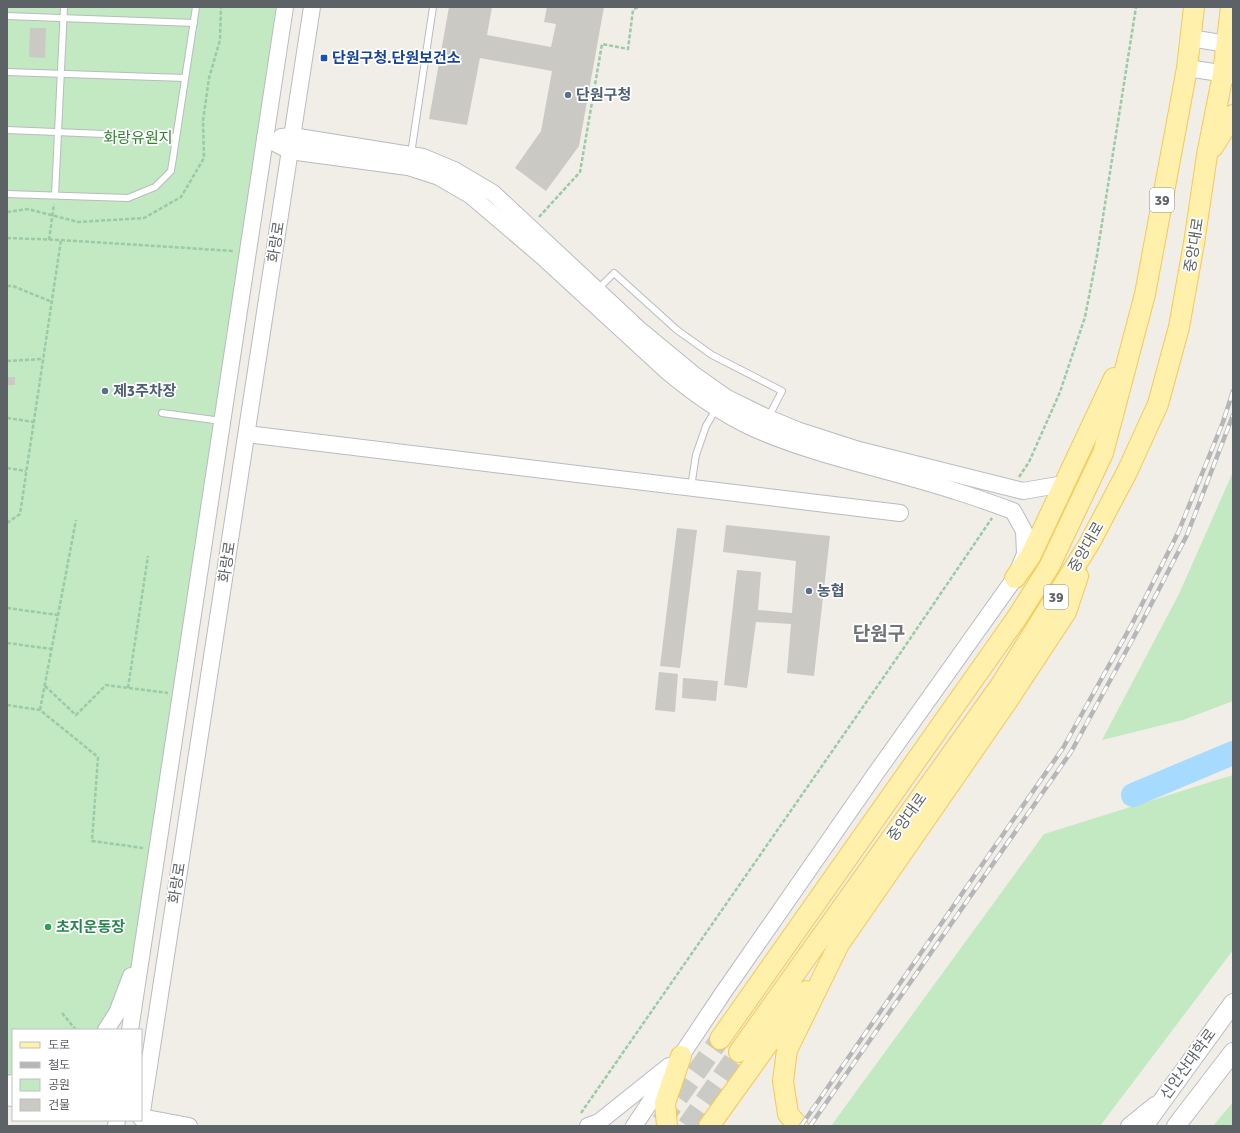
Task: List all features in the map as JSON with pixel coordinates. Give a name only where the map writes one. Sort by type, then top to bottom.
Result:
[{"type":"main road","name":"중앙대로","points":[[720,1039],[1013,622],[1049,567],[1104,453],[1145,294],[1187,68],[1194,7]]},
{"type":"main road","name":"중앙대로","points":[[739,1052],[1000,686],[1089,544],[1128,472],[1158,404],[1180,327],[1207,155],[1228,74],[1231,7]]},
{"type":"main road","points":[[1207,155],[1233,115]]},
{"type":"main road","points":[[1015,578],[1030,556],[1136,331]]},
{"type":"main road","points":[[709,1126],[839,944],[1008,700],[1066,612],[1089,544]]},
{"type":"main road","points":[[798,1126],[788,1114],[783,1081],[787,1050],[839,944]]},
{"type":"main road","name":"신안산대학로","points":[[1144,1126],[1233,1003]]},
{"type":"main road","name":"신안산대학로","points":[[1176,1126],[1233,1052]]},
{"type":"main road","points":[[667,1126],[665,1103],[682,1056]]},
{"type":"street","name":"화랑로","points":[[130,1029],[285,7]]},
{"type":"street","name":"화랑로","points":[[142,1111],[312,7]]},
{"type":"street","points":[[1190,38],[1230,45]]},
{"type":"street","points":[[1187,68],[1228,74]]},
{"type":"street","points":[[265,138],[408,166],[439,177],[470,195],[544,258],[687,388],[722,403],[768,418],[797,430],[859,450],[1023,491],[1064,484]]},
{"type":"street","points":[[291,143],[411,155],[423,157],[454,170],[493,193],[641,331],[693,374],[722,403],[752,428],[821,454],[955,491],[1000,506],[1013,511],[1024,531],[1025,554],[1015,578],[867,786],[723,993],[634,1126]]},
{"type":"street","points":[[247,434],[900,513]]},
{"type":"street","points":[[107,1029],[118,1013],[145,933]]},
{"type":"street","points":[[582,1123],[599,1122],[682,1056]]},
{"type":"street","points":[[1129,1126],[1164,1097]]},
{"type":"street","points":[[142,1117],[189,1126]]},
{"type":"lane","points":[[55,195],[64,7]]},
{"type":"lane","points":[[7,194],[128,198],[155,187],[171,171],[196,7]]},
{"type":"lane","points":[[411,155],[434,7]]},
{"type":"lane","points":[[7,16],[194,23]]},
{"type":"lane","points":[[7,72],[186,78]]},
{"type":"lane","points":[[7,130],[176,137]]},
{"type":"lane","points":[[597,290],[614,273],[677,330],[712,355],[782,391],[768,418]]},
{"type":"lane","points":[[691,488],[696,455],[706,426],[722,403]]},
{"type":"lane","points":[[162,413],[222,421]]},
{"type":"path","points":[[7,212],[28,209],[78,222],[144,218],[181,197],[204,158],[202,121],[209,78],[220,40],[221,7]]},
{"type":"path","points":[[530,227],[580,172],[602,44],[628,49],[633,10],[638,7]]},
{"type":"path","points":[[1012,488],[1029,462],[1060,392],[1085,317],[1136,7]]},
{"type":"path","points":[[49,240],[55,195]]},
{"type":"path","points":[[7,238],[248,252]]},
{"type":"path","points":[[7,523],[20,514],[61,240]]},
{"type":"path","points":[[7,286],[13,286],[52,302]]},
{"type":"path","points":[[7,361],[43,359]]},
{"type":"path","points":[[7,418],[34,422]]},
{"type":"path","points":[[7,468],[26,471]]},
{"type":"path","points":[[582,1123],[1000,506]]},
{"type":"path","points":[[40,710],[76,520]]},
{"type":"path","points":[[128,688],[148,556]]},
{"type":"path","points":[[7,608],[58,615]]},
{"type":"path","points":[[7,643],[52,649]]},
{"type":"path","points":[[45,686],[76,715],[106,686],[181,695]]},
{"type":"path","points":[[7,705],[40,710],[98,757],[92,841],[158,850]]},
{"type":"path","points":[[62,1013],[75,1029]]},
{"type":"green space","name":"화랑유원지","points":[[7,7],[291,7],[144,937],[114,1007],[100,1029],[12,1029],[12,1078],[7,1079]]},
{"type":"green space","points":[[1233,472],[1233,701],[1183,720],[1102,740],[1179,594]]},
{"type":"green space","points":[[1233,775],[1233,950],[1100,1126],[831,1126],[1044,834]]},
{"type":"green space","points":[[1233,1102],[1233,1126],[1213,1126]]},
{"type":"building","name":"단원구청","points":[[449,7],[492,7],[487,35],[551,47],[556,24],[544,22],[547,7],[604,7],[579,146],[546,191],[515,168],[541,131],[552,71],[480,58],[467,125],[429,119]]},
{"type":"building","points":[[30,28],[46,28],[45,58],[29,57]]},
{"type":"building","points":[[8,377],[15,377],[15,385],[8,385]]},
{"type":"building","name":"농협","points":[[726,525],[830,536],[814,676],[787,673],[791,624],[756,622],[747,688],[724,685],[737,570],[761,572],[758,610],[792,613],[796,561],[723,552]]},
{"type":"building","points":[[677,528],[697,530],[680,668],[660,666]]},
{"type":"building","points":[[659,672],[678,674],[675,712],[655,710]]},
{"type":"building","points":[[683,678],[718,681],[716,701],[682,698]]},
{"type":"waterway","points":[[1133,795],[1233,753]]},
{"type":"tunnel","points":[[661,1122],[720,1039]]},
{"type":"tunnel","points":[[687,1126],[739,1052]]},
{"type":"railway","points":[[801,1126],[1063,748],[1132,624],[1178,533],[1223,422],[1233,391]]},
{"type":"railway","points":[[810,1126],[1071,752],[1142,622],[1187,535],[1233,415]]},
{"type":"place","name":"단원구청.단원보건소","points":[[324,58]]},
{"type":"place","name":"단원구청","points":[[568,95]]},
{"type":"place","name":"제3주차장","points":[[105,391]]},
{"type":"place","name":"농협","points":[[809,591]]},
{"type":"place","name":"초지운동장","points":[[48,927]]},
{"type":"district","name":"단원구","points":[[879,633]]}]
